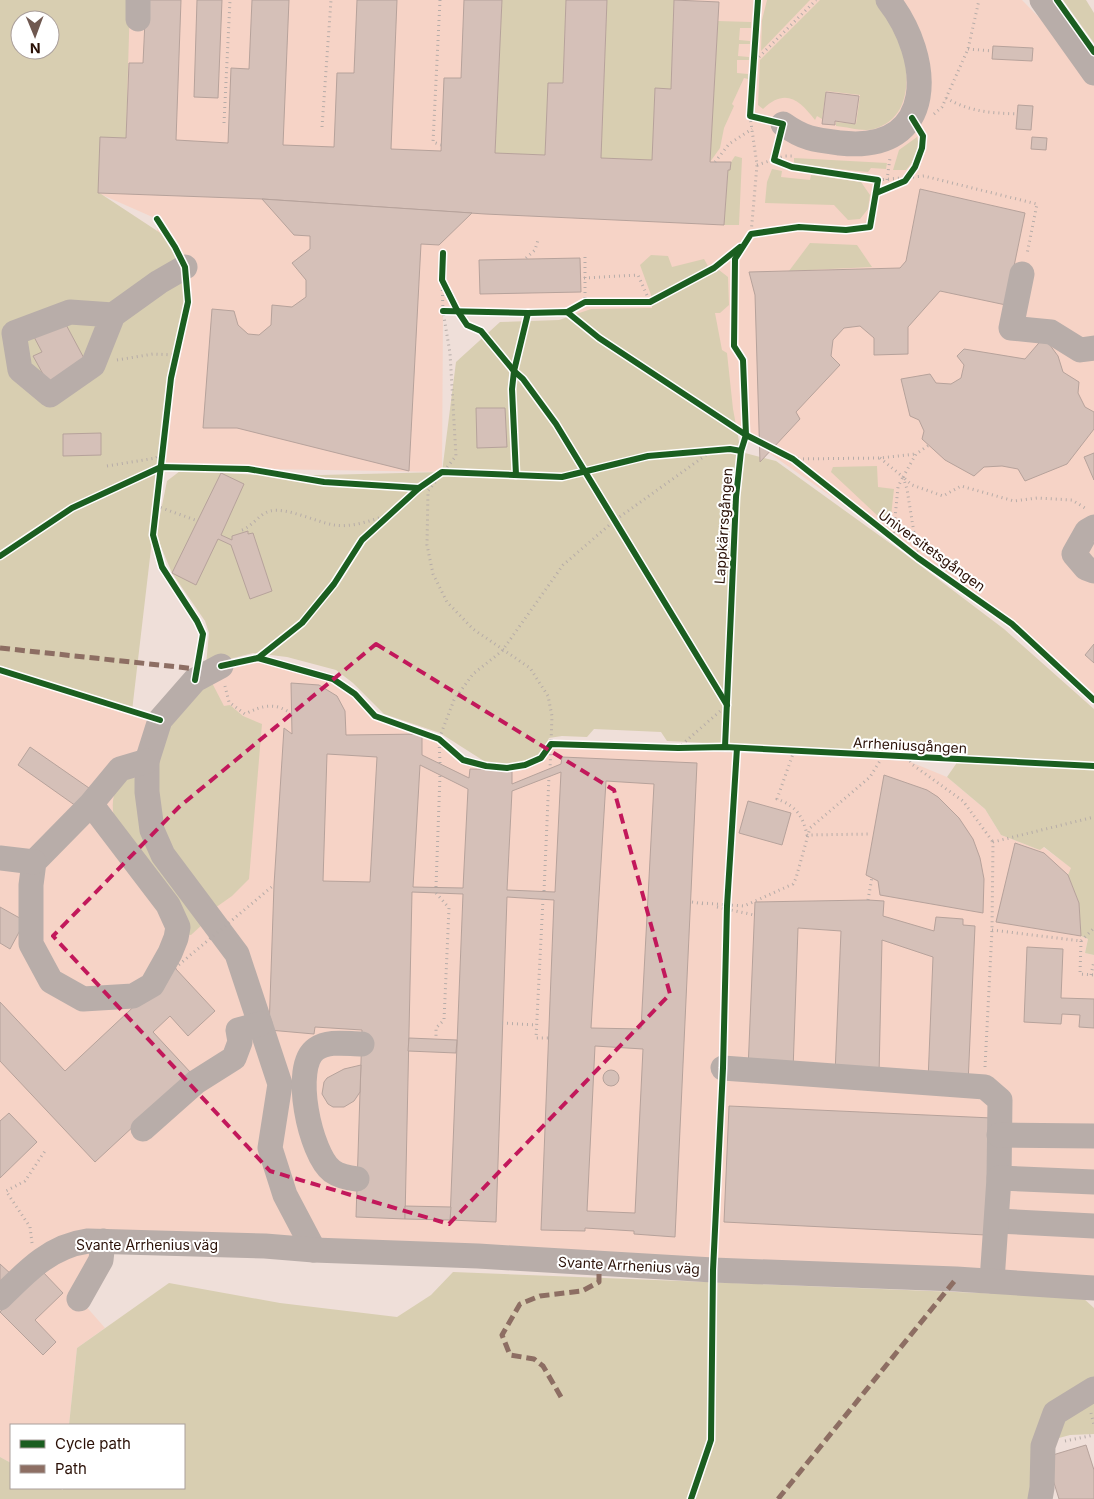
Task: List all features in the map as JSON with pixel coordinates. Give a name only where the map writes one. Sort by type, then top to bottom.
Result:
[{"type":"street","points":[[783,124],[798,135],[811,140],[856,144],[888,139],[908,123],[915,110],[917,99],[915,54],[909,31],[888,0]]},
{"type":"street","points":[[1042,0],[1094,73]]},
{"type":"street","points":[[113,315],[70,312],[14,333],[20,370],[50,395],[93,365],[113,315],[158,282],[184,267]]},
{"type":"street","points":[[1022,274],[1010,328],[1051,332],[1080,350],[1094,348]]},
{"type":"street","points":[[1090,518],[1087,531],[1074,554],[1086,568],[1094,571]]},
{"type":"street","points":[[143,1129],[196,1082],[234,1058],[240,1042],[241,1025],[237,954],[163,855],[152,830],[147,792],[147,761],[160,720],[195,680],[221,666]]},
{"type":"street","points":[[91,804],[168,905],[178,927],[170,953],[152,985],[133,996],[83,998],[51,981],[31,944],[34,862],[91,804],[120,769],[147,761]]},
{"type":"street","points":[[0,858],[34,862]]},
{"type":"street","points":[[241,1025],[280,1084],[270,1148],[285,1195],[314,1250]]},
{"type":"street","points":[[358,1179],[332,1172],[321,1160],[312,1136],[308,1118],[305,1064],[315,1049],[328,1044],[362,1044]]},
{"type":"street","points":[[723,1068],[984,1087],[1000,1100],[999,1178],[992,1281]]},
{"type":"street","points":[[280,1084],[305,1080]]},
{"type":"street","points":[[999,1134],[1094,1136]]},
{"type":"street","points":[[999,1178],[1094,1182]]},
{"type":"street","points":[[997,1221],[1094,1226]]},
{"type":"street","points":[[79,1299],[101,1260],[103,1241]]},
{"type":"street","name":"Svante Arrhenius väg","points":[[0,1298],[48,1254],[70,1243],[103,1241],[265,1246],[314,1250],[992,1281],[1094,1288]]},
{"type":"street","points":[[1040,1499],[1043,1446],[1055,1413],[1094,1389]]},
{"type":"path","points":[[224,123],[230,0]]},
{"type":"path","points":[[322,127],[331,0]]},
{"type":"path","points":[[440,0],[433,142],[441,145]]},
{"type":"path","points":[[757,0],[757,9]]},
{"type":"path","points":[[752,64],[816,0]]},
{"type":"path","points":[[942,107],[968,48],[979,0]]},
{"type":"path","points":[[968,48],[993,51]]},
{"type":"path","points":[[752,72],[753,55]]},
{"type":"path","points":[[946,98],[962,108],[986,113],[1018,114]]},
{"type":"path","points":[[750,107],[757,165],[749,237],[760,233]]},
{"type":"path","points":[[750,116],[783,124],[774,160]]},
{"type":"path","points":[[715,162],[729,144],[752,128]]},
{"type":"path","points":[[757,165],[774,160],[783,164]]},
{"type":"path","points":[[888,180],[890,164]]},
{"type":"path","points":[[896,186],[908,178],[915,167]]},
{"type":"path","points":[[870,178],[877,183],[924,176],[1037,204],[1022,274]]},
{"type":"path","points":[[526,258],[535,250],[538,240]]},
{"type":"path","points":[[584,258],[585,302]]},
{"type":"path","points":[[442,271],[450,353],[456,456],[428,491],[427,545],[433,574],[447,602],[473,629],[530,668],[548,696],[552,716],[550,768]]},
{"type":"path","points":[[584,278],[638,275],[650,302]]},
{"type":"path","points":[[442,280],[450,295]]},
{"type":"path","points":[[640,302],[650,302],[658,298]]},
{"type":"path","points":[[576,307],[585,302],[594,302]]},
{"type":"path","points":[[93,365],[154,354],[176,355]]},
{"type":"path","points":[[893,538],[898,487],[916,454],[928,445]]},
{"type":"path","points":[[440,763],[439,739],[454,700],[473,674],[502,650],[563,566],[614,521],[713,450]]},
{"type":"path","points":[[694,452],[722,450]]},
{"type":"path","points":[[107,466],[156,458],[163,452]]},
{"type":"path","points":[[793,459],[880,458],[916,454]]},
{"type":"path","points":[[785,455],[801,465]]},
{"type":"path","points":[[880,458],[912,485],[943,496],[961,486],[1014,501],[1036,498],[1072,500],[1090,518]]},
{"type":"path","points":[[419,488],[442,472],[451,473]]},
{"type":"path","points":[[903,477],[907,489],[918,558]]},
{"type":"path","points":[[156,506],[198,522]]},
{"type":"path","points":[[242,530],[250,527],[254,521],[270,511],[289,512],[336,525],[371,520],[390,514]]},
{"type":"path","points":[[609,513],[619,529]]},
{"type":"path","points":[[221,666],[230,702],[245,714],[266,705],[281,706],[292,714]]},
{"type":"path","points":[[724,696],[727,705],[726,714]]},
{"type":"path","points":[[678,748],[727,705]]},
{"type":"path","points":[[785,750],[804,752]]},
{"type":"path","points":[[794,751],[777,799],[797,810],[807,835]]},
{"type":"path","points":[[702,903],[727,906],[749,904],[792,884],[796,878],[807,835],[812,826],[870,777],[882,756]]},
{"type":"path","points":[[907,757],[912,764],[963,801],[993,842],[992,930],[984,1087]]},
{"type":"path","points":[[436,887],[440,775]]},
{"type":"path","points":[[544,891],[550,776]]},
{"type":"path","points":[[993,842],[1094,817]]},
{"type":"path","points":[[807,835],[871,834]]},
{"type":"path","points":[[868,900],[872,877]]},
{"type":"path","points":[[175,968],[274,885]]},
{"type":"path","points":[[436,893],[449,908],[444,1020],[436,1028],[436,1039]]},
{"type":"path","points":[[727,916],[728,896]]},
{"type":"path","points":[[543,899],[536,1038],[548,1038]]},
{"type":"path","points":[[692,902],[754,916]]},
{"type":"path","points":[[1094,928],[1082,941],[1080,974],[1093,975],[1094,961]]},
{"type":"path","points":[[992,930],[1082,941]]},
{"type":"path","points":[[502,1023],[537,1025]]},
{"type":"path","points":[[34,1266],[30,1227],[6,1191],[25,1181],[45,1152]]},
{"type":"highlighted area","points":[[376,644],[614,790],[670,994],[449,1224],[270,1171],[53,936],[179,807]]},
{"type":"shaded area","points":[[0,0],[130,0],[126,138],[98,192],[171,240],[187,297],[171,378],[132,711],[13,674],[0,673]]},
{"type":"shaded area","points":[[121,0],[1022,0],[1094,74],[1094,695],[1077,684],[988,606],[669,383],[599,338],[567,312],[443,311],[442,472],[161,467],[157,219],[98,193]]},
{"type":"shaded area","points":[[502,0],[566,0],[563,83],[548,83],[545,155],[495,153]]},
{"type":"shaded area","points":[[607,0],[674,0],[671,89],[655,88],[652,160],[601,158]]},
{"type":"shaded area","points":[[767,0],[810,0],[761,51],[762,20]]},
{"type":"shaded area","points":[[820,0],[878,0],[897,28],[903,45],[907,74],[906,88],[903,102],[897,113],[888,123],[870,130],[836,126],[836,122],[856,124],[860,95],[826,91],[822,119],[817,116],[815,120],[804,107],[792,99],[779,99],[771,102],[763,109],[758,105],[760,60]]},
{"type":"shaded area","points":[[1063,0],[1086,0],[1094,13],[1094,43]]},
{"type":"shaded area","points":[[718,21],[751,22],[751,28],[740,28],[739,40],[750,41],[750,44],[739,44],[738,56],[749,57],[749,60],[737,60],[737,73],[748,74],[748,79],[744,78],[732,104],[734,106],[724,128],[720,148],[710,162]]},
{"type":"shaded area","points":[[917,137],[917,150],[909,166],[906,170],[893,170],[899,150]]},
{"type":"shaded area","points":[[735,156],[742,158],[739,225],[724,225],[728,170],[730,170],[731,162]]},
{"type":"shaded area","points":[[794,158],[887,163],[886,169],[871,168],[868,172],[798,165],[794,163]]},
{"type":"shaded area","points":[[772,169],[782,171],[781,177],[810,180],[811,175],[861,182],[870,195],[868,209],[860,219],[848,220],[834,205],[765,203],[767,182]]},
{"type":"shaded area","points":[[810,243],[857,245],[872,267],[789,271]]},
{"type":"shaded area","points":[[651,255],[668,256],[672,267],[704,259],[708,266],[706,267],[708,275],[719,270],[728,277],[729,305],[720,313],[715,313],[722,350],[727,353],[733,409],[741,452],[776,461],[905,554],[1004,629],[1094,709],[1094,955],[1085,953],[1088,939],[1081,936],[1079,903],[1068,875],[1071,868],[1044,847],[1040,850],[1001,835],[985,809],[947,777],[956,764],[956,755],[667,741],[661,732],[594,729],[587,737],[562,736],[549,738],[542,753],[525,763],[507,767],[487,763],[440,733],[384,714],[353,683],[336,670],[287,657],[253,653],[206,665],[209,633],[205,621],[172,573],[156,535],[167,481],[180,471],[281,476],[442,472],[456,362],[500,322],[559,320],[591,309],[652,308],[651,295],[640,265]]},
{"type":"shaded area","points":[[877,466],[878,487],[894,489],[891,516],[880,518],[831,472],[833,467]]},
{"type":"shaded area","points":[[258,658],[333,679],[355,694],[375,716],[439,739],[463,760],[486,766],[507,768],[525,765],[541,758],[551,744],[908,761],[947,777],[985,809],[1001,835],[1037,849],[1043,847],[1072,868],[1068,875],[1079,903],[1081,936],[1088,939],[1085,953],[1094,955],[1094,1282],[102,1252],[84,1304],[105,1328],[77,1348],[69,1424],[10,1424],[10,1462],[0,1457],[0,673],[13,674],[159,719],[195,680]]},
{"type":"shaded area","points":[[210,679],[224,706],[230,705],[243,716],[262,724],[249,879],[232,896],[215,908],[168,849],[156,811],[156,765],[169,720]]},
{"type":"shaded area","points":[[131,776],[137,780],[204,923],[191,935],[183,934],[115,822],[113,801],[115,791],[120,780]]},
{"type":"shaded area","points":[[453,1272],[1082,1297],[1094,1308],[1094,1434],[1070,1435],[1033,1445],[1039,1499],[0,1499],[0,1457],[10,1462],[10,1489],[185,1489],[185,1424],[69,1424],[77,1348],[169,1283],[280,1303],[397,1317],[431,1295]]},
{"type":"building","points":[[146,0],[181,0],[176,140],[228,143],[231,68],[249,69],[252,0],[289,0],[283,145],[334,147],[337,73],[354,73],[357,0],[397,0],[391,149],[441,151],[444,78],[461,78],[464,0],[502,0],[495,153],[545,155],[548,83],[563,83],[566,0],[607,0],[601,158],[652,160],[655,88],[671,89],[674,0],[719,2],[710,162],[731,162],[730,170],[728,170],[724,225],[485,214],[262,199],[98,193],[100,137],[126,138],[129,63],[143,63]]},
{"type":"building","points":[[197,0],[222,0],[218,98],[194,97]]},
{"type":"building","points":[[993,46],[1033,48],[1032,61],[992,59]]},
{"type":"building","points":[[826,92],[859,96],[855,124],[835,121],[835,125],[822,124]]},
{"type":"building","points":[[1018,105],[1033,106],[1031,130],[1016,129]]},
{"type":"building","points":[[1032,137],[1047,138],[1046,150],[1031,149]]},
{"type":"building","points":[[920,189],[1025,213],[1006,305],[940,291],[908,327],[908,354],[874,355],[874,338],[860,326],[844,328],[833,340],[831,356],[840,365],[796,412],[800,419],[760,462],[755,295],[749,272],[900,268],[906,261]]},
{"type":"building","points":[[262,199],[472,213],[439,245],[421,244],[409,471],[237,428],[203,428],[212,309],[234,311],[238,325],[248,334],[259,335],[271,325],[272,305],[292,307],[306,297],[306,280],[292,263],[310,249],[310,236],[294,235]]},
{"type":"building","points":[[580,258],[581,292],[480,294],[479,260]]},
{"type":"building","points":[[63,319],[86,362],[48,383],[33,356],[42,352],[33,335]]},
{"type":"building","points":[[1044,337],[1058,356],[1063,372],[1079,382],[1078,393],[1085,407],[1094,412],[1094,429],[1067,464],[1025,481],[1018,469],[1002,466],[984,467],[974,476],[945,460],[922,439],[924,431],[919,420],[910,416],[901,379],[930,374],[936,383],[951,384],[961,378],[964,365],[957,356],[964,349],[1025,359]]},
{"type":"building","points":[[476,408],[505,408],[507,447],[477,448]]},
{"type":"building","points":[[101,433],[101,455],[63,456],[63,434]]},
{"type":"building","points":[[1094,453],[1094,480],[1084,457]]},
{"type":"building","points":[[221,473],[244,484],[221,535],[232,540],[232,536],[248,531],[248,534],[253,533],[272,591],[250,599],[231,545],[218,539],[196,585],[172,573]]},
{"type":"building","points":[[1094,644],[1094,663],[1085,655]]},
{"type":"building","points":[[291,683],[319,685],[337,696],[345,711],[346,735],[422,734],[422,755],[469,778],[470,769],[512,770],[512,784],[561,764],[562,757],[697,763],[675,1237],[634,1234],[634,1231],[585,1228],[585,1231],[541,1230],[554,900],[507,897],[496,1222],[450,1220],[463,894],[412,892],[405,1219],[356,1217],[362,1030],[315,1027],[314,1034],[269,1030],[274,885],[284,728],[292,734]],"holes":[[[327,754],[377,757],[370,882],[323,881]],[[420,765],[468,789],[463,888],[413,887]],[[561,772],[555,892],[507,890],[512,791]],[[606,781],[654,784],[641,1029],[591,1028]],[[595,1046],[643,1049],[635,1213],[587,1211]]]},
{"type":"building","points":[[30,747],[89,788],[76,806],[18,765]]},
{"type":"building","points":[[884,775],[927,790],[938,797],[959,818],[973,839],[980,858],[984,879],[983,913],[880,895],[878,881],[866,875]]},
{"type":"building","points":[[748,801],[791,813],[782,845],[739,833]]},
{"type":"building","points":[[1015,843],[1044,853],[1068,875],[1079,903],[1081,936],[996,922]]},
{"type":"building","points":[[884,901],[883,916],[934,931],[936,917],[963,919],[963,925],[975,926],[968,1084],[928,1081],[933,957],[882,940],[879,1075],[835,1074],[841,931],[798,928],[793,1071],[748,1070],[755,902]]},
{"type":"building","points":[[0,907],[25,921],[10,949],[0,943]]},
{"type":"building","points":[[1027,947],[1063,949],[1061,998],[1094,999],[1094,1028],[1079,1027],[1080,1015],[1062,1014],[1061,1024],[1024,1022]]},
{"type":"building","points":[[175,968],[215,1011],[188,1036],[170,1016],[153,1032],[191,1073],[95,1162],[0,1061],[0,1002],[65,1071]]},
{"type":"building","points":[[409,1038],[457,1040],[456,1053],[408,1051]]},
{"type":"building","points":[[361,1065],[360,1092],[354,1101],[344,1107],[333,1107],[328,1104],[322,1094],[324,1082],[327,1078],[344,1069]]},
{"type":"building","points":[[608,1070],[614,1070],[619,1075],[617,1084],[608,1086],[603,1081],[603,1075]]},
{"type":"building","points":[[729,1106],[992,1118],[986,1235],[724,1222]]},
{"type":"building","points":[[9,1113],[37,1142],[0,1178],[0,1121]]},
{"type":"building","points":[[405,1206],[451,1207],[450,1220],[405,1219]]},
{"type":"building","points":[[0,1264],[12,1275],[0,1286]]},
{"type":"building","points":[[42,1271],[63,1293],[35,1320],[56,1342],[43,1355],[0,1312]]},
{"type":"building","points":[[1086,1445],[1094,1470],[1094,1499],[1059,1499],[1046,1457]]},
{"type":"marked path","points":[[0,648],[197,669]]},
{"type":"marked path","points":[[561,1397],[543,1366],[534,1359],[510,1355],[502,1335],[520,1304],[540,1296],[582,1291],[599,1282],[599,1263]]},
{"type":"marked path","points":[[778,1499],[956,1279]]},
{"type":"cycle path","name":"Lappkärrsgången","points":[[725,747],[736,497],[741,451],[746,435],[743,360],[734,346],[735,259],[751,234],[799,227],[846,230],[870,227],[878,180],[792,167],[774,160],[783,124],[750,116],[758,0]]},
{"type":"cycle path","points":[[1057,0],[1094,52]]},
{"type":"cycle path","points":[[876,193],[905,181],[915,167],[922,148],[923,136],[912,118]]},
{"type":"cycle path","points":[[157,219],[185,267],[188,302],[171,378],[153,535],[162,567],[197,621],[203,634],[195,680]]},
{"type":"cycle path","points":[[567,312],[585,302],[650,302],[714,268],[740,247]]},
{"type":"cycle path","points":[[443,253],[442,280],[457,310],[467,325],[481,331],[514,371],[523,379],[556,424],[727,705]]},
{"type":"cycle path","points":[[443,311],[528,313]]},
{"type":"cycle path","name":"Universitetsgången","points":[[516,475],[512,389],[514,371],[528,313],[567,312],[599,338],[746,435],[793,459],[918,558],[1012,624],[1094,700]]},
{"type":"cycle path","points":[[0,556],[72,508],[161,467],[248,469],[324,482],[419,488],[442,472],[562,477],[648,456],[730,449],[741,451]]},
{"type":"cycle path","points":[[258,658],[302,623],[334,584],[362,540],[419,488]]},
{"type":"cycle path","name":"Arrheniusgången","points":[[221,666],[258,658],[333,679],[355,694],[375,716],[439,739],[463,760],[486,766],[507,768],[525,765],[541,758],[551,744],[678,748],[725,747],[1094,766]]},
{"type":"cycle path","points":[[0,670],[160,720]]},
{"type":"cycle path","points":[[691,1499],[711,1440],[713,1270],[723,1068],[727,906],[737,748]]}]
